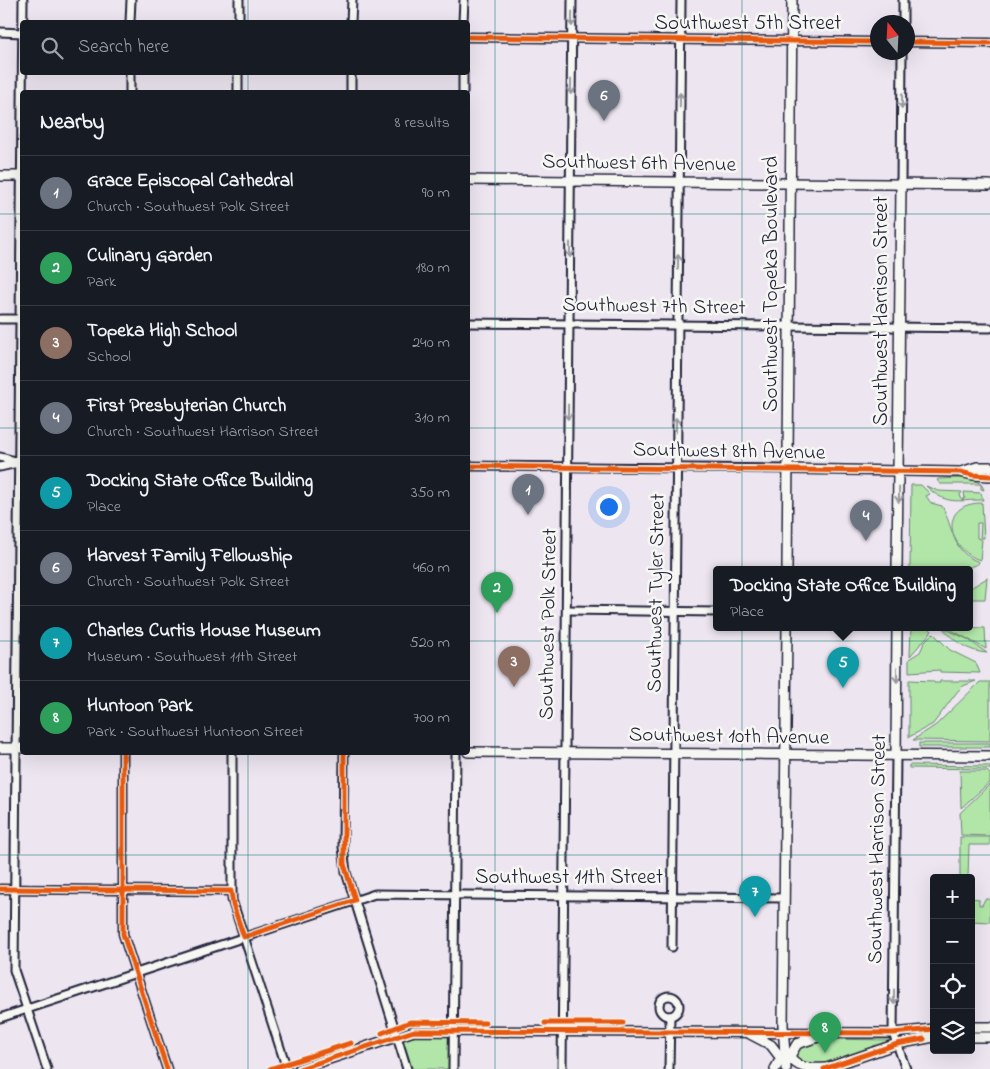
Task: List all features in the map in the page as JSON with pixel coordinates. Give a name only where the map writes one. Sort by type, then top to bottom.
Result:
[{"type":"main road","name":"Southwest Topeka Boulevard","points":[[787,566],[792,0]]},
{"type":"main road","points":[[0,176],[20,176]]},
{"type":"main road","name":"Southwest 6th Avenue","points":[[470,180],[990,185]]},
{"type":"main road","name":"Southwest Harrison Street","points":[[897,566],[901,184]]},
{"type":"main road","name":"Southwest 8th Avenue","points":[[960,472],[977,467],[990,467]]},
{"type":"main road","name":"Southwest 8th Avenue","points":[[788,469],[960,472],[990,476]]},
{"type":"main road","points":[[785,1059],[784,898],[787,631]]},
{"type":"main road","name":"Southwest Harrison Street","points":[[896,756],[897,631]]},
{"type":"main road","points":[[0,748],[19,748]]},
{"type":"main road","name":"Southwest 10th Avenue","points":[[470,752],[990,756]]},
{"type":"main road","points":[[975,1027],[990,1027]]},
{"type":"main road","points":[[774,1069],[797,1044],[811,1038],[930,1030]]},
{"type":"main road","points":[[299,1069],[414,1031],[893,1033]]},
{"type":"main road","points":[[746,1033],[765,1042],[785,1059],[804,1068],[824,1069],[898,1044],[930,1039]]},
{"type":"main road","points":[[975,1037],[990,1037]]},
{"type":"street","points":[[22,20],[23,0]]},
{"type":"street","points":[[130,20],[131,0]]},
{"type":"street","points":[[239,0],[239,20]]},
{"type":"street","points":[[351,20],[352,0]]},
{"type":"street","points":[[463,20],[464,0]]},
{"type":"street","name":"Southwest Polk Street","points":[[562,1069],[572,0]]},
{"type":"street","name":"Southwest Tyler Street","points":[[672,947],[681,0]]},
{"type":"street","points":[[903,0],[903,15]]},
{"type":"street","points":[[0,32],[20,33]]},
{"type":"street","name":"Southwest 5th Street","points":[[470,38],[870,42]]},
{"type":"street","points":[[915,42],[990,43]]},
{"type":"street","name":"Southwest Harrison Street","points":[[901,184],[902,60]]},
{"type":"street","points":[[22,75],[22,90]]},
{"type":"street","points":[[130,75],[130,90]]},
{"type":"street","points":[[238,75],[238,90]]},
{"type":"street","points":[[351,75],[351,90]]},
{"type":"street","points":[[463,75],[463,90]]},
{"type":"street","points":[[0,319],[20,319]]},
{"type":"street","name":"Southwest 7th Street","points":[[470,323],[990,328]]},
{"type":"street","points":[[0,457],[20,462]]},
{"type":"street","points":[[0,466],[20,462]]},
{"type":"street","name":"Southwest 8th Avenue","points":[[470,466],[788,469]]},
{"type":"street","points":[[20,605],[14,970],[47,1069]]},
{"type":"street","points":[[567,610],[713,612]]},
{"type":"street","points":[[124,755],[123,934],[167,1069]]},
{"type":"street","points":[[232,755],[231,891],[233,905],[287,1069]]},
{"type":"street","points":[[344,755],[344,864],[408,1069]]},
{"type":"street","points":[[453,1069],[456,755]]},
{"type":"street","name":"Southwest Harrison Street","points":[[896,756],[893,1033],[906,1069]]},
{"type":"street","points":[[0,889],[231,891]]},
{"type":"street","name":"Southwest 11th Street","points":[[0,1018],[381,893],[784,898]]},
{"type":"street","points":[[669,1069],[670,1016]]},
{"type":"green space","points":[[965,478],[980,484],[940,484],[937,480]]},
{"type":"green space","points":[[911,485],[921,485],[930,494],[926,496],[931,503],[942,506],[958,546],[970,558],[979,562],[972,566],[910,566]]},
{"type":"green space","points":[[926,486],[938,491],[962,492],[960,495],[962,500],[965,498],[964,492],[981,493],[983,500],[952,501],[940,497]]},
{"type":"green space","points":[[982,503],[984,538],[980,538],[981,523],[977,523],[977,538],[982,540],[980,560],[969,555],[960,547],[952,528],[953,518],[958,510],[968,505]]},
{"type":"green space","points":[[987,578],[985,599],[973,599],[973,587]]},
{"type":"green space","points":[[973,628],[985,628],[986,649],[953,631],[973,631]]},
{"type":"green space","points":[[911,631],[932,631],[910,656]]},
{"type":"green space","points":[[946,631],[950,631],[967,639],[987,653],[968,648],[951,637]]},
{"type":"green space","points":[[933,633],[950,650],[976,663],[980,673],[940,672],[940,670],[909,672],[909,659],[920,652],[925,641]]},
{"type":"green space","points":[[909,680],[933,681],[934,683],[940,683],[940,681],[976,681],[963,686],[957,692],[933,724],[909,737]]},
{"type":"green space","points":[[980,682],[990,682],[990,741],[913,740],[936,725]]},
{"type":"green space","points":[[919,743],[990,743],[990,747],[919,747]]},
{"type":"green space","points":[[909,765],[990,766],[990,769],[909,768]]},
{"type":"green space","points":[[960,771],[987,771],[990,774],[990,782],[961,808]]},
{"type":"green space","points":[[990,784],[990,836],[961,835],[960,813]]},
{"type":"green space","points":[[960,837],[990,837],[990,845],[969,845],[968,874],[960,874]]},
{"type":"green space","points":[[975,898],[979,899],[979,905],[982,905],[985,899],[990,899],[990,922],[975,921]]},
{"type":"green space","points":[[450,1036],[450,1069],[411,1069],[403,1041],[406,1038]]},
{"type":"green space","points":[[818,1039],[892,1040],[815,1067],[794,1059],[793,1052],[799,1046]]},
{"type":"cycle path","points":[[470,37],[870,42]]},
{"type":"cycle path","points":[[915,42],[990,43]]},
{"type":"cycle path","points":[[470,466],[960,472],[990,476]]},
{"type":"cycle path","points":[[123,755],[123,934],[167,1069]]},
{"type":"cycle path","points":[[0,889],[231,891],[233,905],[244,937],[355,900],[344,864],[344,755]]},
{"type":"cycle path","points":[[382,1033],[410,1022],[485,1023]]},
{"type":"cycle path","points":[[545,1023],[623,1023]]},
{"type":"cycle path","points":[[299,1069],[414,1031],[893,1033],[930,1029]]},
{"type":"cycle path","points":[[824,1069],[897,1044],[924,1039]]},
{"type":"cycle path","points":[[270,1069],[351,1043]]},
{"type":"place","name":"Harvest Family Fellowship","points":[[604,121]]},
{"type":"place","name":"Grace Episcopal Cathedral","points":[[528,515]]},
{"type":"place","name":"First Presbyterian Church","points":[[866,541]]},
{"type":"place","name":"Culinary Garden","points":[[497,613]]},
{"type":"place","name":"Topeka High School","points":[[514,687]]},
{"type":"place","name":"Docking State Office Building","points":[[843,688]]},
{"type":"place","name":"Charles Curtis House Museum","points":[[755,917]]},
{"type":"place","name":"Huntoon Park","points":[[825,1053]]}]
